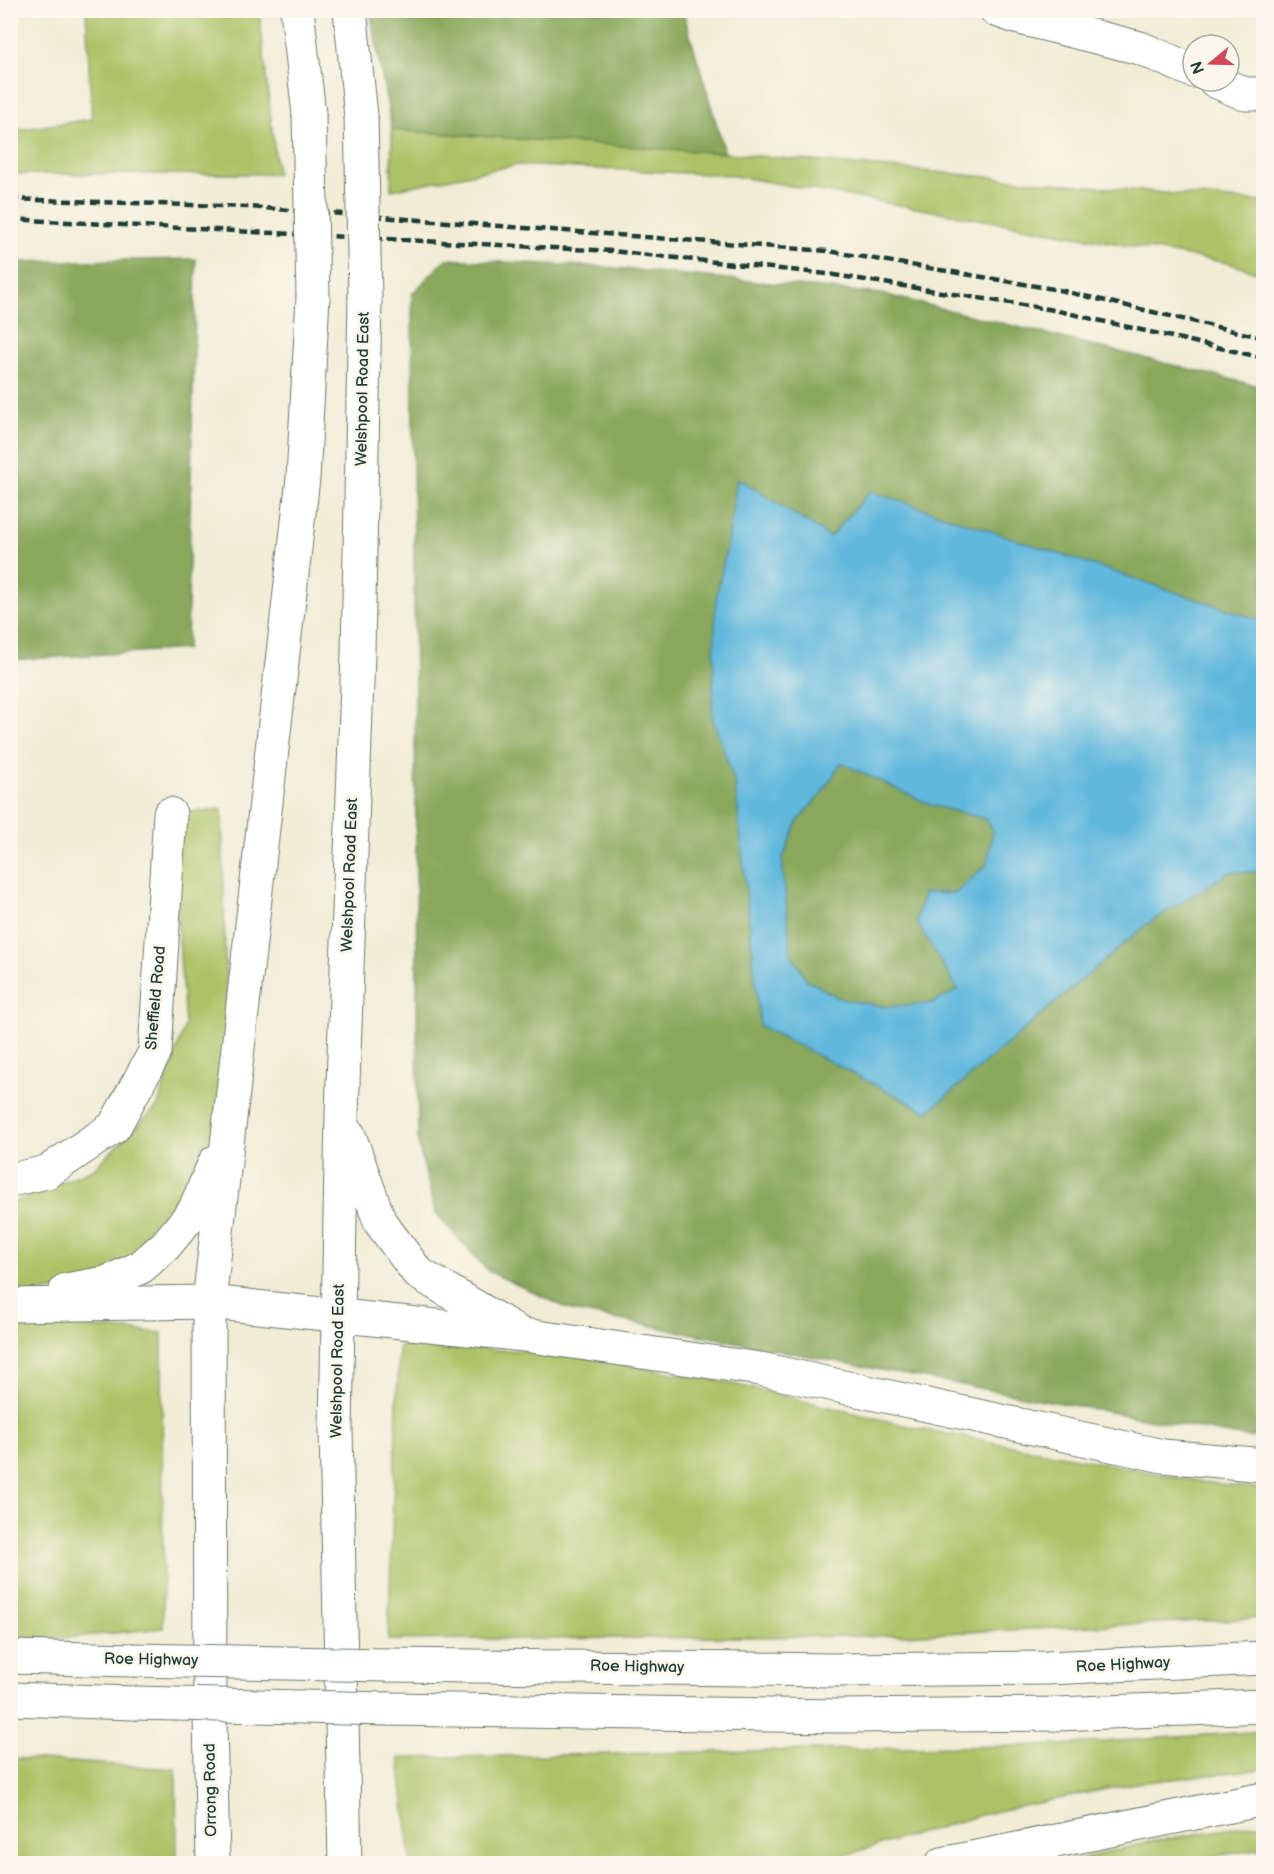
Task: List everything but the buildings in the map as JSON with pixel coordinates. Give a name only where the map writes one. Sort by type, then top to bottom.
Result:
[{"type":"main road","points":[[209,1302],[303,478],[312,297],[309,114],[297,10]]},
{"type":"main road","name":"Welshpool Road East","points":[[345,1863],[336,1428],[342,1113],[358,652],[365,299],[361,116],[350,10]]},
{"type":"main road","points":[[996,10],[1140,48],[1181,66]]},
{"type":"main road","points":[[1241,92],[1263,94]]},
{"type":"main road","name":"Sheffield Road","points":[[10,1180],[47,1172],[114,1126],[155,1052],[170,814]]},
{"type":"main road","points":[[342,1113],[381,1222],[418,1273],[524,1335]]},
{"type":"main road","points":[[10,1296],[67,1290],[106,1282],[141,1267],[165,1246],[194,1211],[229,1129]]},
{"type":"main road","points":[[10,1305],[209,1302],[524,1335],[760,1369],[1163,1456],[1263,1465]]},
{"type":"main road","name":"Orrong Road","points":[[209,1302],[210,1717],[213,1863]]},
{"type":"main road","name":"Roe Highway","points":[[10,1656],[388,1665],[858,1670],[1047,1668],[1263,1658]]},
{"type":"main road","points":[[10,1699],[389,1709],[838,1716],[1056,1714],[1263,1706]]},
{"type":"main road","points":[[942,1863],[1263,1799]]},
{"type":"green space","points":[[86,11],[259,11],[277,174],[11,174],[11,131],[92,119]]},
{"type":"green space","points":[[370,11],[683,11],[725,153],[392,130]]},
{"type":"green space","points":[[392,130],[725,153],[1263,202],[1263,274],[1228,263],[729,175],[516,165],[391,190]]},
{"type":"green space","points":[[196,259],[187,649],[11,660],[11,262]]},
{"type":"green space","points":[[446,259],[603,267],[882,294],[1263,387],[1263,1437],[1246,1437],[573,1311],[488,1271],[436,1214],[418,1144],[412,294]]},
{"type":"green space","points":[[222,809],[229,1129],[194,1211],[106,1283],[11,1296],[10,1204],[93,1169],[157,1107],[185,1025],[170,814]]},
{"type":"green space","points":[[11,1321],[162,1333],[163,1628],[54,1639],[11,1637]]},
{"type":"green space","points":[[399,1346],[557,1352],[729,1383],[912,1427],[1203,1482],[1263,1489],[1263,1618],[881,1636],[388,1640]]},
{"type":"green space","points":[[1264,1731],[1263,1769],[1136,1783],[984,1814],[819,1863],[411,1863],[399,1758],[1058,1745]]},
{"type":"green space","points":[[10,1758],[176,1769],[177,1863],[11,1863]]},
{"type":"green space","points":[[1263,1823],[1263,1848],[1176,1863],[1064,1863],[1148,1842]]},
{"type":"water","points":[[737,478],[830,537],[870,491],[1263,621],[1263,872],[1230,872],[1147,924],[928,1112],[760,1026],[735,783],[712,717],[716,598],[729,537]],"holes":[[[841,763],[931,805],[986,819],[993,831],[987,864],[956,893],[924,893],[916,921],[958,990],[932,1003],[886,1007],[841,999],[807,980],[791,954],[782,860],[798,821],[821,794]]]},
{"type":"railway","points":[[10,199],[250,207],[828,251],[1059,290],[1264,338]]},
{"type":"railway","points":[[10,219],[611,251],[828,274],[1054,310],[1264,358]]}]
